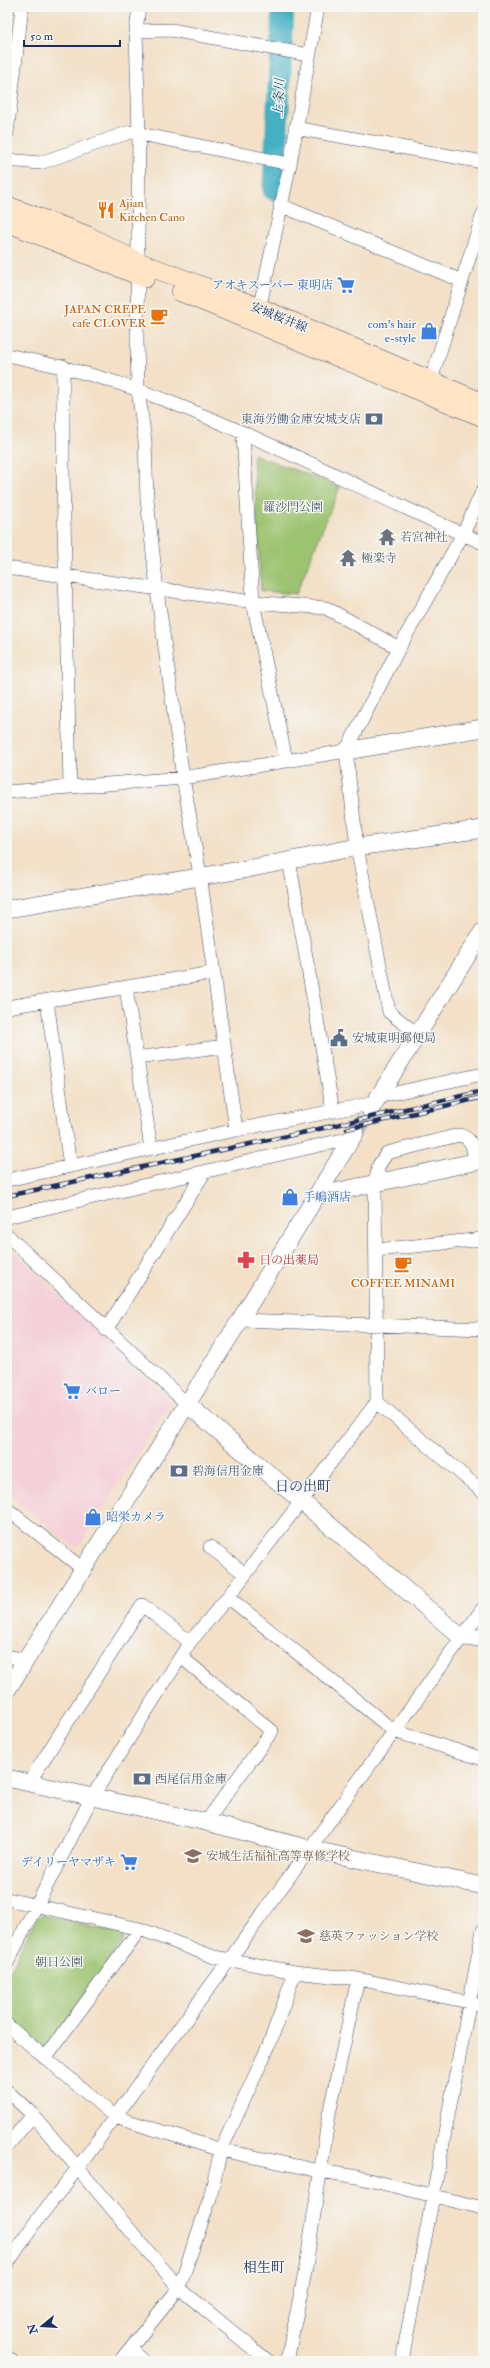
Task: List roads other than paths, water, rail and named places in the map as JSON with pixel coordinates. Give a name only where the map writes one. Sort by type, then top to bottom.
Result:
[{"type":"main road","name":"安城桜井線","points":[[7,206],[88,236],[138,268]]},
{"type":"main road","name":"安城桜井線","points":[[7,222],[138,268],[258,316],[431,380],[483,403]]},
{"type":"main road","name":"安城桜井線","points":[[258,316],[483,417]]},
{"type":"street","points":[[7,133],[22,7]]},
{"type":"street","points":[[139,7],[136,31],[139,134],[138,390],[145,441],[147,499],[156,590],[183,778],[200,875],[212,973],[236,1130]]},
{"type":"street","points":[[258,316],[280,205],[290,164],[295,128],[318,7]]},
{"type":"street","points":[[136,31],[171,30],[309,55]]},
{"type":"street","points":[[295,128],[483,162]]},
{"type":"street","points":[[7,160],[40,163],[130,132],[290,164]]},
{"type":"street","points":[[280,205],[462,281]]},
{"type":"street","points":[[431,380],[483,214]]},
{"type":"street","points":[[7,354],[63,366],[138,390],[243,434],[483,543]]},
{"type":"street","points":[[63,366],[65,577],[70,786]]},
{"type":"street","points":[[243,434],[253,602],[286,760]]},
{"type":"street","points":[[417,1034],[389,1012],[357,847],[346,751],[399,648],[463,534],[483,490]]},
{"type":"street","points":[[7,568],[156,590],[253,602],[326,608],[399,648]]},
{"type":"street","points":[[7,792],[183,778],[483,728]]},
{"type":"street","points":[[7,909],[357,847],[483,829]]},
{"type":"street","points":[[289,860],[333,1111]]},
{"type":"street","points":[[375,1103],[483,931]]},
{"type":"street","points":[[7,1007],[212,973]]},
{"type":"street","points":[[126,988],[151,1148]]},
{"type":"street","points":[[47,1000],[70,1166]]},
{"type":"street","points":[[137,1058],[224,1046]]},
{"type":"street","points":[[7,1180],[236,1130],[375,1103],[483,1074]]},
{"type":"street","points":[[7,1963],[92,1797],[190,1642],[228,1597],[377,1402],[375,1184],[379,1165],[387,1153],[459,1135],[467,1137],[471,1142],[479,1161],[375,1184],[316,1196]]},
{"type":"street","points":[[7,1217],[204,1173],[353,1136]]},
{"type":"street","points":[[7,1690],[240,1320],[353,1136]]},
{"type":"street","points":[[106,1330],[204,1173]]},
{"type":"street","points":[[7,1235],[186,1404],[300,1501],[461,1637],[483,1638]]},
{"type":"street","points":[[376,1250],[483,1239]]},
{"type":"street","points":[[240,1320],[483,1329]]},
{"type":"street","points":[[377,1402],[483,1492]]},
{"type":"street","points":[[7,1509],[83,1569]]},
{"type":"street","points":[[210,1547],[245,1574]]},
{"type":"street","points":[[228,1597],[394,1731],[483,1759]]},
{"type":"street","points":[[28,1784],[142,1605],[190,1642]]},
{"type":"street","points":[[7,2264],[47,2206],[77,2169],[115,2117],[483,1608]]},
{"type":"street","points":[[7,1656],[26,1660]]},
{"type":"street","points":[[181,1657],[272,1731],[206,1822]]},
{"type":"street","points":[[7,1778],[28,1784],[206,1822],[310,1849],[483,1886]]},
{"type":"street","points":[[7,1899],[140,1930],[214,1957],[295,1972],[358,1979],[483,2005]]},
{"type":"street","points":[[45,2058],[140,1930]]},
{"type":"street","points":[[402,2361],[483,1930]]},
{"type":"street","points":[[120,2361],[179,2288],[210,2198],[222,2150],[269,2045],[295,1972]]},
{"type":"street","points":[[287,2361],[306,2267],[330,2114],[358,1979]]},
{"type":"street","points":[[7,2025],[115,2117],[222,2150],[357,2177],[433,2197],[483,2208]]},
{"type":"street","points":[[7,2090],[33,2115],[77,2169],[179,2288],[268,2361]]},
{"type":"street","points":[[7,2146],[33,2115]]},
{"type":"street","points":[[130,2349],[144,2361]]},
{"type":"street","points":[[7,2357],[12,2361]]},
{"type":"waterway","name":"上条川","points":[[274,189],[283,7]]},
{"type":"tunnel","points":[[355,1133],[370,1110]]},
{"type":"railway","points":[[7,1196],[306,1132],[483,1091]]},
{"type":"railway","points":[[347,1129],[483,1097]]},
{"type":"place","name":"Ajian Kitchen Cano","points":[[106,210]]},
{"type":"place","name":"アオキスーパー 東明店","points":[[346,285]]},
{"type":"place","name":"JAPAN CREPE cafe CLOVER","points":[[159,316]]},
{"type":"place","name":"com's hair e-style","points":[[429,331]]},
{"type":"place","name":"東海労働金庫安城支店","points":[[374,419]]},
{"type":"place","name":"若宮神社","points":[[387,537]]},
{"type":"place","name":"極楽寺","points":[[348,558]]},
{"type":"place","name":"安城東明郵便局","points":[[339,1038]]},
{"type":"place","name":"手嶋酒店","points":[[290,1197]]},
{"type":"place","name":"日の出薬局","points":[[246,1260]]},
{"type":"place","name":"COFFEE MINAMI","points":[[403,1264]]},
{"type":"place","name":"バロー","points":[[72,1391]]},
{"type":"place","name":"碧海信用金庫","points":[[179,1471]]},
{"type":"place","name":"昭栄カメラ","points":[[93,1517]]},
{"type":"place","name":"西尾信用金庫","points":[[142,1779]]},
{"type":"place","name":"安城生活福祉高等専修学校","points":[[193,1856]]},
{"type":"place","name":"デイリーヤマザキ","points":[[129,1862]]},
{"type":"place","name":"慈英ファッション学校","points":[[306,1936]]},
{"type":"district","name":"日の出町","points":[[303,1486]]},
{"type":"district","name":"相生町","points":[[264,2267]]},
{"type":"park label","name":"羅沙門公園","points":[[293,507]]},
{"type":"park label","name":"朝日公園","points":[[59,1962]]}]
